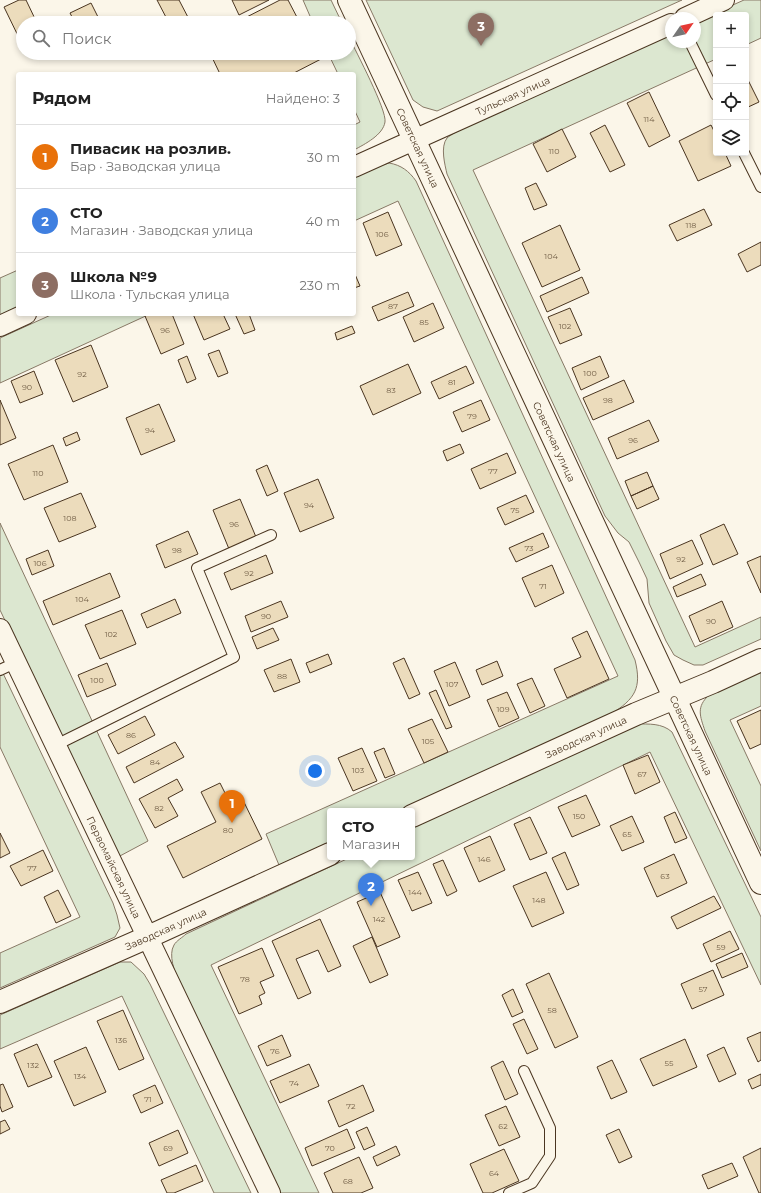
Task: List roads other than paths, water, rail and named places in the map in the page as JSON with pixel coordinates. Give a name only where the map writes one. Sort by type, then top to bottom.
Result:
[{"type":"street","name":"Советская улица","points":[[349,0],[761,883]]},
{"type":"street","points":[[698,12],[724,0]]},
{"type":"street","name":"Тульская улица","points":[[356,165],[665,27]]},
{"type":"street","points":[[0,326],[22,316]]},
{"type":"street","name":"Первомайская улица","points":[[0,629],[8,666],[56,745],[270,1193]]},
{"type":"street","name":"Заводская улица","points":[[415,815],[636,714],[761,660]]},
{"type":"street","name":"Заводская улица","points":[[0,1002],[148,937],[327,855]]},
{"type":"lane","points":[[693,48],[713,89]]},
{"type":"lane","points":[[746,156],[761,187]]},
{"type":"lane","points":[[56,745],[234,657],[197,568],[271,535]]},
{"type":"lane","points":[[508,1193],[532,1183],[550,1156],[550,1128],[524,1071]]},
{"type":"place","name":"Школа №9","points":[[481,46]]},
{"type":"place","name":"Пивасик на розлив.","points":[[232,823]]},
{"type":"place","name":"СТО","points":[[371,906]]}]
